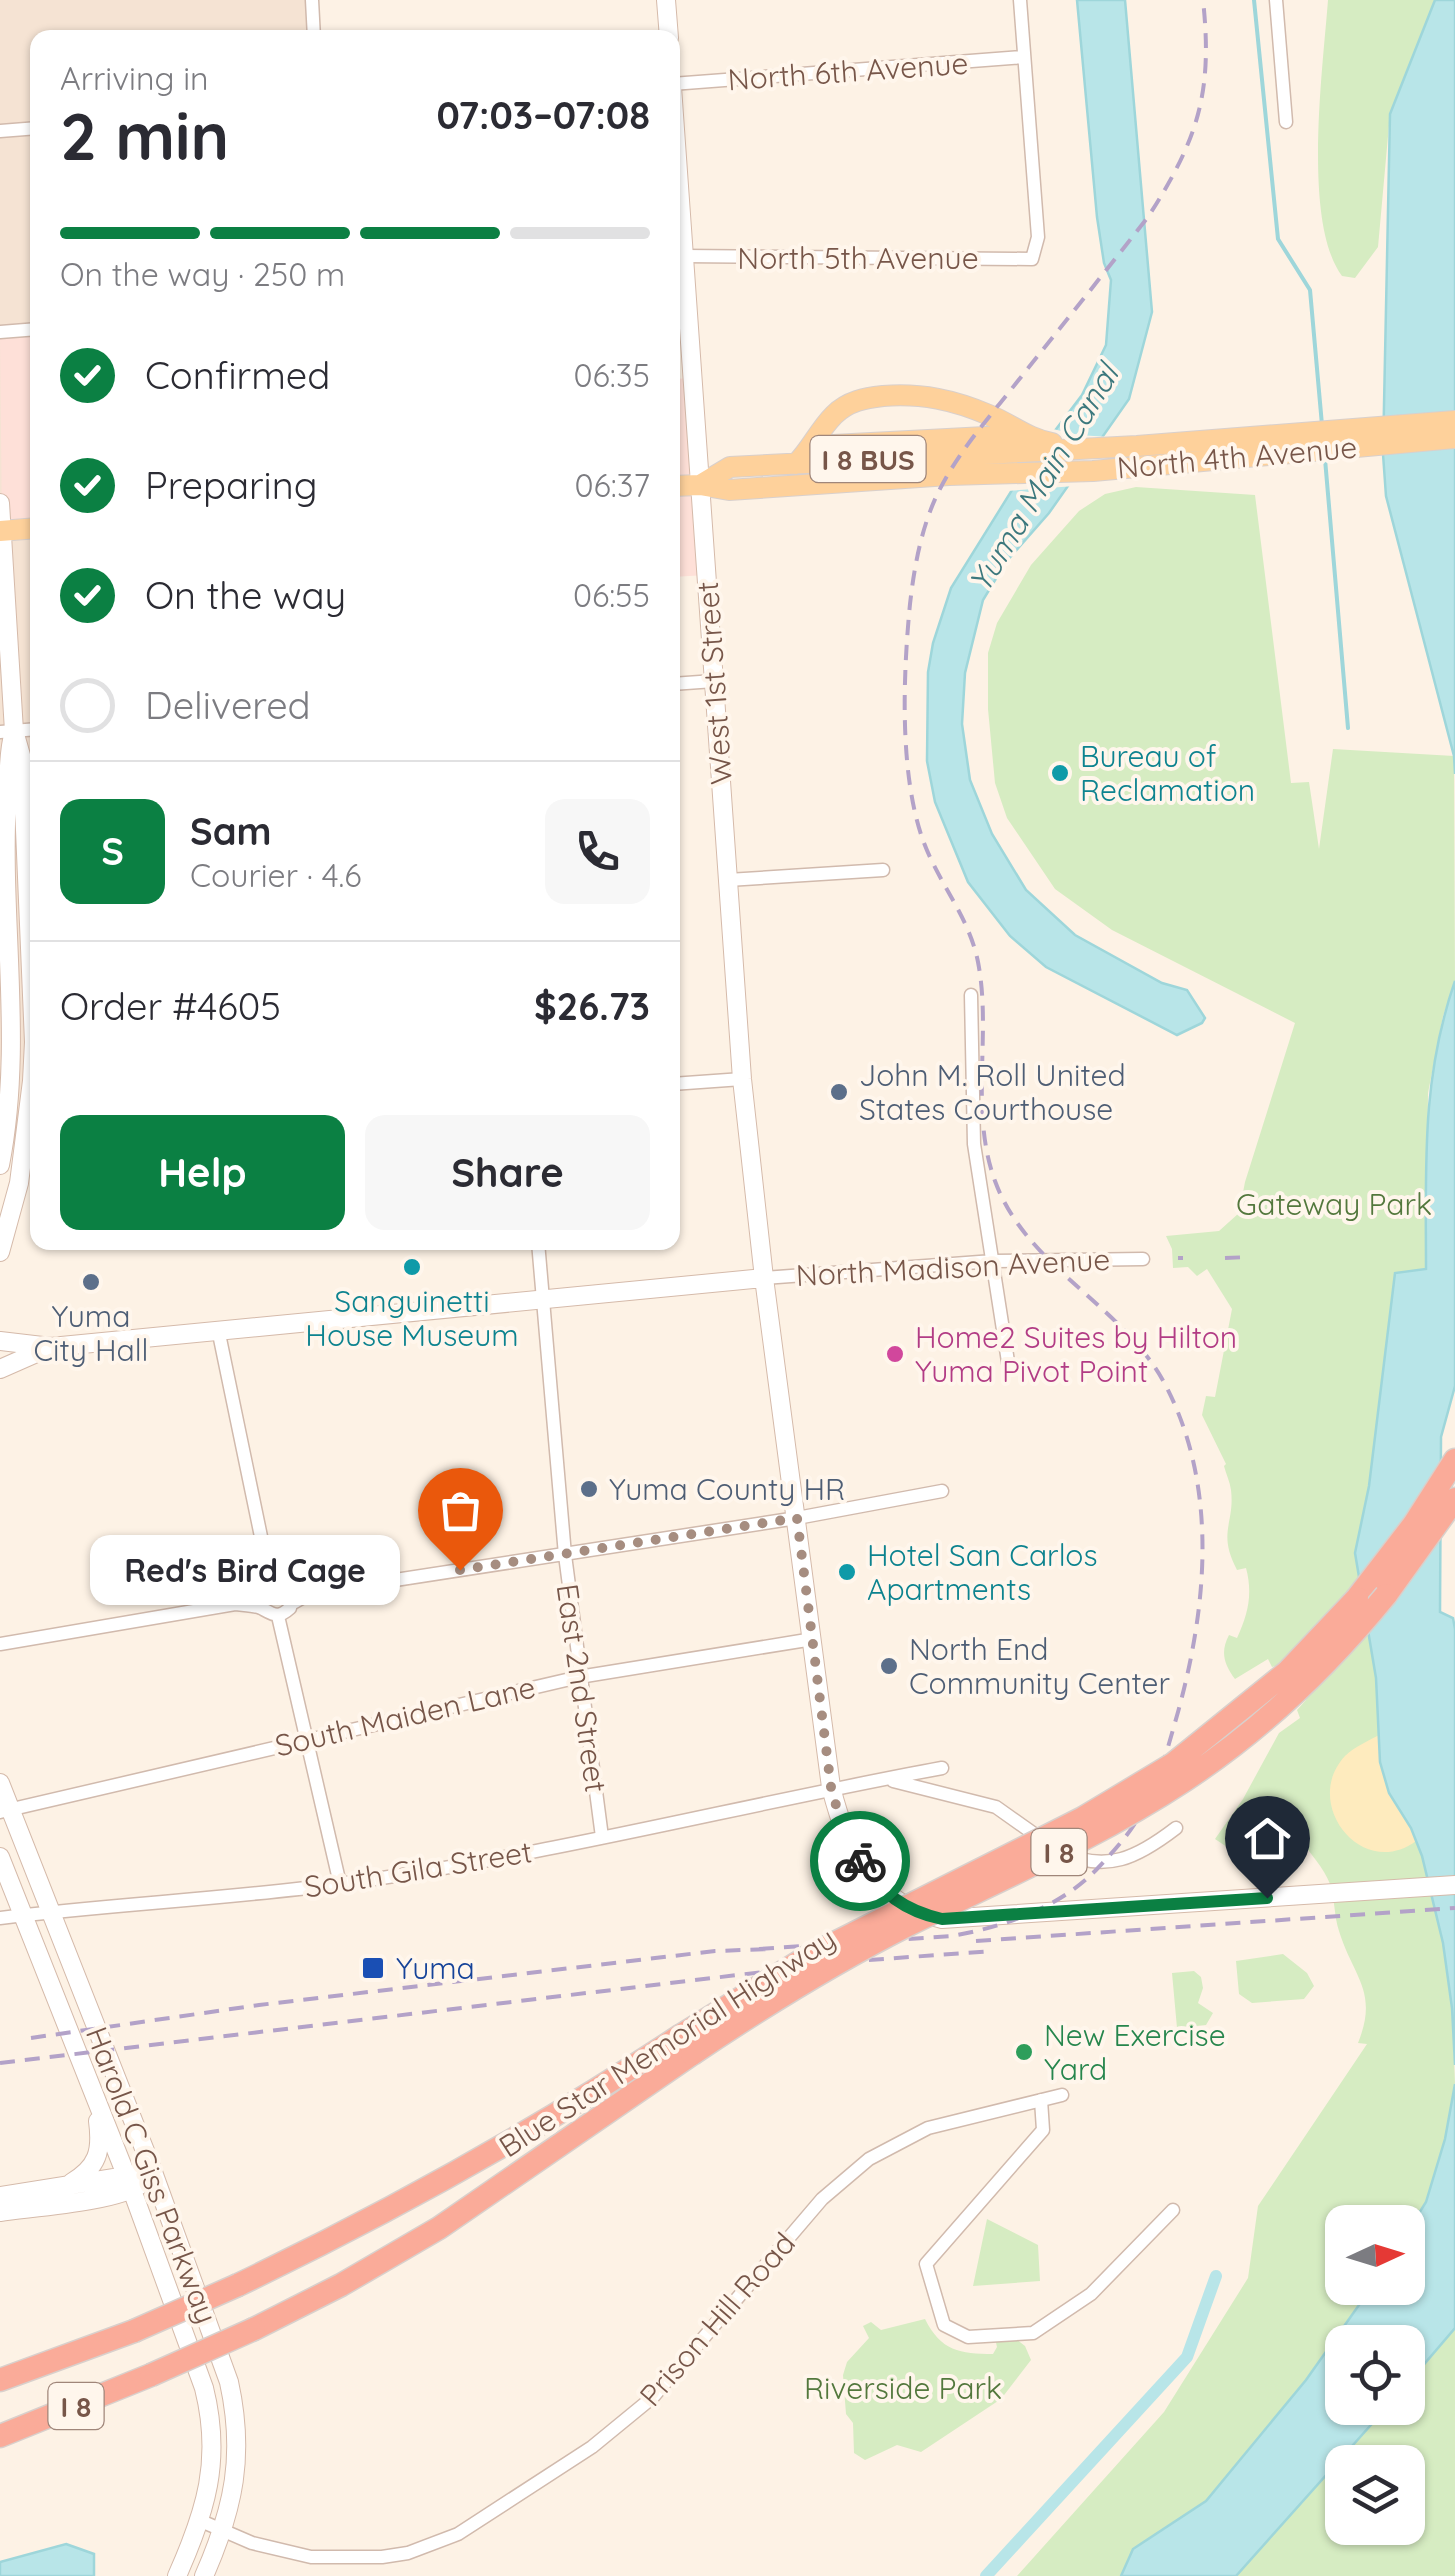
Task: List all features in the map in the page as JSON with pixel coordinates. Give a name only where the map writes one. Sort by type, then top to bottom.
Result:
[{"type":"highway","name":"Blue Star Memorial Highway","points":[[0,2436],[151,2375],[341,2285],[438,2228],[686,2045],[840,1939],[1083,1818],[1173,1764],[1305,1655],[1373,1579],[1455,1460]]},
{"type":"highway","name":"Blue Star Memorial Highway","points":[[0,2380],[134,2331],[352,2230],[868,1946],[1105,1829],[1188,1778],[1254,1728],[1320,1668],[1362,1624],[1415,1558],[1455,1499]]},
{"type":"highway","points":[[0,2368],[92,2348]]},
{"type":"highway","points":[[0,2448],[24,2440],[96,2398]]},
{"type":"main road","points":[[666,0],[668,30]]},
{"type":"main road","name":"West 1st Street","points":[[680,199],[684,256],[680,279]]},
{"type":"main road","name":"West 1st Street","points":[[680,295],[700,485],[742,1079],[831,1787],[842,1827],[862,1864],[884,1891],[910,1910],[952,1918],[1455,1884]]},
{"type":"main road","points":[[796,464],[814,446],[834,415],[865,398],[928,395],[944,399],[991,416],[1038,443]]},
{"type":"main road","name":"I 8 BUS","points":[[1426,432],[1455,421]]},
{"type":"main road","name":"North 4th Avenue","points":[[700,485],[730,467],[1038,443],[1266,444],[1426,432]]},
{"type":"main road","name":"I 8 BUS","points":[[1426,432],[1455,438]]},
{"type":"main road","points":[[814,446],[1038,443]]},
{"type":"main road","name":"North 4th Avenue","points":[[700,485],[729,490],[1093,470],[1266,444]]},
{"type":"main road","name":"I 8 BUS","points":[[680,486],[700,485]]},
{"type":"main road","points":[[0,503],[8,754],[4,932],[10,1050],[0,1164]]},
{"type":"main road","points":[[1,530],[30,528]]},
{"type":"main road","points":[[7,732],[22,759],[24,858],[30,901]]},
{"type":"main road","points":[[3,1133],[30,1131]]},
{"type":"main road","points":[[0,1252],[30,1139]]},
{"type":"main road","points":[[0,1341],[51,1347],[764,1278]]},
{"type":"main road","points":[[0,1369],[51,1347]]},
{"type":"main road","name":"Harold C Giss Parkway","points":[[0,1783],[5,1811],[51,1912],[138,2176],[144,2224],[204,2388],[212,2421],[211,2475],[201,2521],[176,2576]]},
{"type":"main road","name":"Harold C Giss Parkway","points":[[0,1857],[94,2096],[138,2176],[162,2196],[224,2366],[236,2416],[237,2475],[223,2533],[204,2576]]},
{"type":"main road","points":[[66,2186],[95,2164],[99,2152],[94,2096]]},
{"type":"main road","points":[[0,2196],[138,2176]]},
{"type":"main road","points":[[0,2212],[102,2196],[138,2176]]},
{"type":"main road","points":[[102,2196],[120,2203],[144,2224]]},
{"type":"street","points":[[312,0],[314,30]]},
{"type":"street","points":[[1020,0],[1023,57]]},
{"type":"street","points":[[1276,0],[1286,122]]},
{"type":"street","name":"North 6th Avenue","points":[[680,85],[1023,57]]},
{"type":"street","name":"North 5th Avenue","points":[[684,256],[1032,259],[1038,237],[1023,57]]},
{"type":"street","points":[[0,131],[30,129]]},
{"type":"street","points":[[0,332],[30,330]]},
{"type":"street","points":[[680,683],[714,681]]},
{"type":"street","points":[[728,880],[882,870]]},
{"type":"street","points":[[4,932],[30,930]]},
{"type":"street","points":[[971,995],[974,1144],[1009,1368]]},
{"type":"street","points":[[680,1083],[742,1079]]},
{"type":"street","name":"East 2nd Street","points":[[539,1250],[565,1555],[602,1837]]},
{"type":"street","name":"North Madison Avenue","points":[[764,1278],[992,1261],[1143,1259]]},
{"type":"street","points":[[218,1329],[270,1580]]},
{"type":"street","points":[[292,1603],[311,1593],[797,1518],[942,1491]]},
{"type":"street","points":[[0,1644],[235,1604],[258,1592],[270,1580],[280,1580],[311,1593]]},
{"type":"street","points":[[235,1604],[278,1616],[287,1612],[292,1603],[293,1593],[288,1585]]},
{"type":"street","points":[[258,1592],[260,1608]]},
{"type":"street","points":[[278,1616],[340,1884]]},
{"type":"street","name":"South Maiden Lane","points":[[5,1811],[579,1677],[813,1638]]},
{"type":"street","name":"South Gila Street","points":[[0,1918],[340,1884],[602,1837],[831,1787],[942,1768]]},
{"type":"street","points":[[882,1778],[996,1807],[1059,1852],[1084,1863],[1118,1862],[1155,1844],[1176,1828]]},
{"type":"street","name":"Prison Hill Road","points":[[201,2521],[223,2533],[311,2557],[408,2553],[458,2534],[592,2447],[653,2398],[841,2180],[869,2159],[928,2128],[1062,2095]]},
{"type":"street","points":[[1040,2100],[1043,2130],[926,2264],[944,2325],[968,2337],[1032,2333],[1090,2294],[1173,2210]]},
{"type":"shaded area","points":[[0,0],[312,0],[314,30],[30,30],[30,1131],[0,1133]]},
{"type":"shaded area","points":[[30,330],[30,528],[2,530],[0,332]]},
{"type":"shaded area","points":[[692,378],[706,575],[680,577],[680,379]]},
{"type":"green space","points":[[1328,0],[1435,0],[1390,114],[1378,247],[1355,278],[1342,276],[1322,220],[1318,143]]},
{"type":"green space","name":"Gateway Park","points":[[1136,487],[1255,495],[1291,783],[1309,782],[1319,849],[1333,749],[1454,756],[1455,981],[1443,1016],[1428,1093],[1426,1269],[1396,1273],[1369,1486],[1355,1553],[1376,1678],[1380,1762],[1422,1856],[1443,1943],[1452,2008],[1455,2083],[1445,2139],[1424,2205],[1325,2205],[1325,2305],[1359,2305],[1345,2325],[1325,2325],[1325,2353],[1206,2501],[1133,2549],[1121,2576],[1017,2576],[1164,2412],[1248,2278],[1258,2206],[1367,2044],[1358,2043],[1366,2010],[1362,1985],[1339,1931],[1330,1884],[1316,1860],[1299,1838],[1273,1841],[1253,1836],[1236,1853],[1215,1839],[1243,1799],[1279,1733],[1300,1718],[1297,1710],[1306,1700],[1309,1687],[1290,1662],[1272,1667],[1268,1659],[1235,1679],[1226,1663],[1226,1641],[1229,1635],[1237,1638],[1241,1629],[1249,1587],[1246,1568],[1237,1570],[1228,1546],[1232,1502],[1226,1464],[1202,1415],[1206,1396],[1215,1397],[1232,1309],[1207,1269],[1197,1276],[1188,1267],[1173,1268],[1172,1249],[1166,1236],[1219,1231],[1239,1213],[1245,1182],[1295,1023],[1112,930],[1055,889],[1007,818],[995,783],[988,709],[988,653],[997,623],[1031,565],[1079,511],[1105,494]]},
{"type":"green space","points":[[1283,1954],[1307,1973],[1314,1986],[1304,1999],[1252,2003],[1239,1994],[1236,1961]]},
{"type":"green space","points":[[1194,1971],[1201,1977],[1203,1988],[1198,2003],[1213,2013],[1206,2025],[1177,2028],[1172,1973]]},
{"type":"green space","points":[[987,2219],[1038,2245],[1040,2281],[973,2286]]},
{"type":"green space","name":"Riverside Park","points":[[925,2319],[938,2338],[953,2348],[993,2354],[997,2347],[995,2338],[1012,2336],[1025,2346],[1031,2360],[1001,2399],[921,2452],[897,2445],[865,2460],[854,2453],[853,2423],[846,2414],[843,2375],[847,2362],[869,2338],[863,2326],[871,2322],[881,2330]]},
{"type":"green space","points":[[1455,2328],[1455,2576],[1235,2576],[1325,2475],[1325,2545],[1425,2545],[1425,2445],[1351,2445],[1369,2425],[1425,2425],[1425,2362]]},
{"type":"sand","points":[[1379,1735],[1380,1762],[1416,1841],[1396,1851],[1376,1851],[1358,1844],[1334,1814],[1330,1795],[1333,1775],[1345,1756]]},
{"type":"water","name":"Yuma Main Canal","points":[[1077,0],[1125,0],[1152,312],[1129,399],[1049,513],[1006,562],[983,600],[965,673],[962,724],[970,780],[992,834],[1026,890],[1075,935],[1162,983],[1187,990],[1205,1018],[1177,1035],[1046,967],[1010,936],[968,882],[935,802],[927,761],[928,672],[951,588],[1022,474],[1082,395],[1106,345],[1111,280],[1104,263],[1097,217]]},
{"type":"water","points":[[1435,0],[1455,0],[1455,774],[1454,756],[1386,496],[1383,454],[1390,114]]},
{"type":"water","points":[[1455,981],[1455,1386],[1441,1437],[1440,1612],[1453,1618],[1455,1629],[1455,2065],[1443,1943],[1422,1856],[1411,1828],[1389,1793],[1380,1762],[1376,1678],[1355,1553],[1369,1486],[1395,1273],[1426,1269],[1426,1159],[1431,1088]]},
{"type":"water","points":[[1455,2084],[1455,2328],[1425,2363],[1425,2325],[1345,2325],[1359,2305],[1425,2305],[1424,2205],[1445,2139]]},
{"type":"water","points":[[1325,2353],[1325,2425],[1371,2425],[1353,2445],[1325,2445],[1325,2476],[1236,2576],[1121,2576],[1133,2549],[1206,2501]]},
{"type":"water","points":[[66,2544],[94,2554],[94,2576],[0,2576],[0,2562]]},
{"type":"pier","points":[[1053,429],[1110,437],[1075,486],[1007,491]]},
{"type":"waterway","points":[[1254,0],[1278,239],[1310,290],[1322,425]]},
{"type":"waterway","points":[[1325,459],[1348,728]]},
{"type":"waterway","points":[[986,2576],[1187,2357],[1216,2276]]},
{"type":"railway","points":[[759,1949],[952,1936],[1010,1921],[1065,1895],[1102,1864],[1140,1815],[1162,1765],[1188,1672],[1201,1590],[1202,1548],[1201,1507],[1183,1427],[1167,1388],[1149,1359],[1030,1239],[1010,1212],[995,1181],[983,1127],[983,1017],[978,962],[968,930],[924,843],[916,816],[907,757],[905,694],[914,577],[922,536],[936,497],[973,437],[1148,217],[1179,163],[1190,139],[1203,89],[1203,0]]},
{"type":"railway","points":[[1225,1258],[1249,1257]]},
{"type":"railway","points":[[1178,1258],[1183,1258]]},
{"type":"railway","points":[[976,1941],[1455,1908]]},
{"type":"railway","points":[[31,2038],[259,2005],[715,1951],[771,1949]]},
{"type":"railway","points":[[0,2063],[855,1961],[993,1951]]},
{"type":"way so far","points":[[460,1570],[797,1518],[831,1787],[842,1827],[860,1861]]},
{"type":"place","name":"Bureau of Reclamation","points":[[1060,773]]},
{"type":"place","name":"John M. Roll United States Courthouse","points":[[839,1092]]},
{"type":"place","name":"Sanguinetti House Museum","points":[[412,1267]]},
{"type":"place","name":"Yuma City Hall","points":[[91,1282]]},
{"type":"place","name":"Home2 Suites by Hilton Yuma Pivot Point","points":[[895,1354]]},
{"type":"place","name":"Yuma County HR","points":[[589,1489]]},
{"type":"place","name":"Red's Bird Cage","points":[[460,1570]]},
{"type":"place","name":"Hotel San Carlos Apartments","points":[[847,1572]]},
{"type":"place","name":"North End Community Center","points":[[889,1666]]},
{"type":"place","name":"Yuma","points":[[373,1968]]},
{"type":"place","name":"New Exercise Yard","points":[[1024,2052]]},
{"type":"route","points":[[860,1861],[892,1898],[910,1910],[942,1919],[1267,1898]]}]
